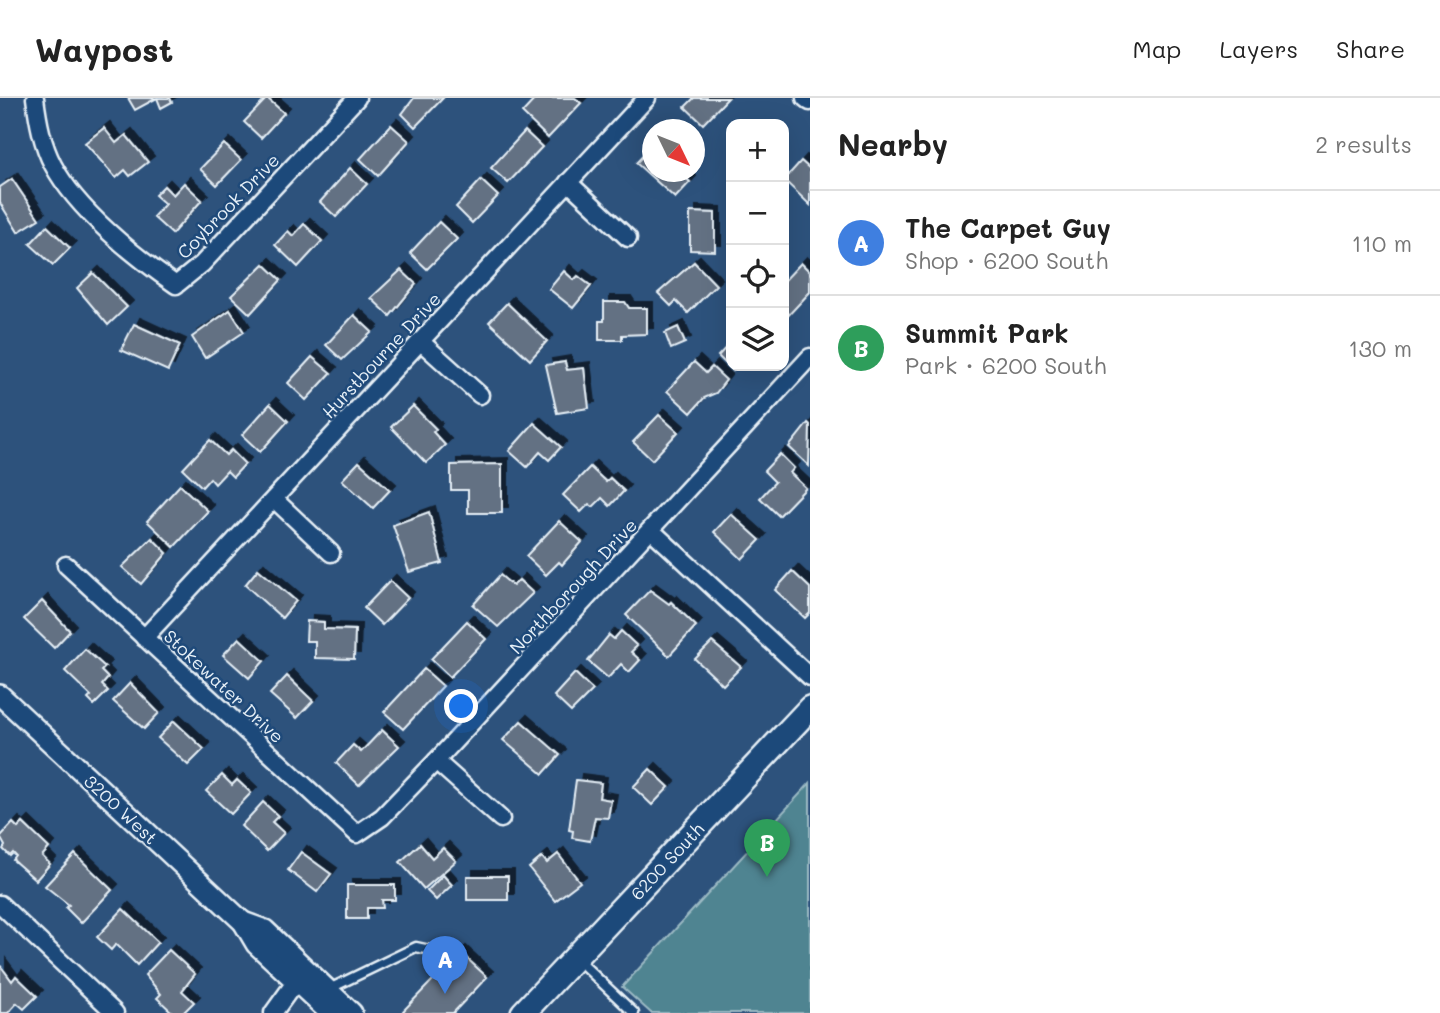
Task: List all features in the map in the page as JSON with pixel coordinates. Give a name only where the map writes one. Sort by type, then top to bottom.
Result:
[{"type":"main road","name":"6200 South","points":[[523,1013],[810,708]]},
{"type":"street","name":"Coybrook Drive","points":[[35,98],[40,132],[54,166],[68,185],[123,243],[176,285],[202,264],[357,98]]},
{"type":"street","name":"Hurstbourne Drive","points":[[144,638],[647,98]]},
{"type":"street","points":[[805,98],[810,102]]},
{"type":"street","points":[[568,182],[628,238]]},
{"type":"street","points":[[420,341],[480,396]]},
{"type":"street","name":"Northborough Drive","points":[[357,834],[382,817],[436,761],[810,357]]},
{"type":"street","points":[[274,499],[331,552]]},
{"type":"street","points":[[651,530],[810,677]]},
{"type":"street","name":"Stokewater Drive","points":[[66,565],[357,834]]},
{"type":"street","name":"3200 West","points":[[0,695],[243,922],[256,943],[330,1013]]},
{"type":"street","points":[[436,761],[500,819]]},
{"type":"street","points":[[0,904],[115,1013]]},
{"type":"street","name":"3200 West","points":[[243,922],[265,930],[352,1013]]},
{"type":"street","points":[[273,1013],[296,981]]},
{"type":"lane","points":[[328,989],[416,947],[443,953]]},
{"type":"lane","points":[[576,958],[634,1013]]},
{"type":"lane","points":[[619,1013],[626,1005]]},
{"type":"green space","points":[[810,783],[810,1013],[651,1013],[622,987]]},
{"type":"building","points":[[128,98],[157,98],[135,110]]},
{"type":"building","points":[[157,98],[170,98],[172,102],[161,108]]},
{"type":"building","points":[[267,98],[284,113],[261,138],[244,122]]},
{"type":"building","points":[[414,98],[443,98],[415,127],[402,114]]},
{"type":"building","points":[[536,98],[575,98],[581,103],[548,138],[522,113]]},
{"type":"building","points":[[694,98],[728,98],[705,122],[705,119],[698,119],[685,107]]},
{"type":"building","points":[[391,125],[409,141],[378,176],[360,159]]},
{"type":"building","points":[[104,128],[116,143],[126,135],[148,162],[130,176],[125,170],[116,178],[85,143]]},
{"type":"building","points":[[525,131],[542,147],[508,183],[491,168]]},
{"type":"building","points":[[224,144],[241,160],[217,185],[200,169]]},
{"type":"building","points":[[642,157],[642,168],[636,163]]},
{"type":"building","points":[[801,161],[810,169],[810,205],[789,185],[789,174]]},
{"type":"building","points":[[350,168],[367,184],[336,217],[320,202]]},
{"type":"building","points":[[12,179],[39,219],[18,232],[0,203],[0,187]]},
{"type":"building","points":[[481,180],[498,196],[472,223],[456,207]]},
{"type":"building","points":[[657,182],[690,182],[675,198]]},
{"type":"building","points":[[184,183],[202,200],[172,234],[153,217],[165,204],[155,195],[164,186],[173,195]]},
{"type":"building","points":[[690,212],[715,213],[715,251],[690,250]]},
{"type":"building","points":[[439,222],[457,239],[427,269],[410,253]]},
{"type":"building","points":[[304,224],[322,241],[298,267],[275,245],[288,231],[293,236]]},
{"type":"building","points":[[47,226],[70,248],[53,265],[30,244]]},
{"type":"building","points":[[694,262],[716,285],[688,313],[676,301],[671,306],[658,293]]},
{"type":"building","points":[[801,263],[810,272],[810,292],[789,315],[789,308],[789,276]]},
{"type":"building","points":[[264,264],[281,280],[250,314],[231,296]]},
{"type":"building","points":[[401,270],[416,284],[390,316],[371,298]]},
{"type":"building","points":[[564,271],[574,280],[578,276],[591,286],[573,308],[549,289]]},
{"type":"building","points":[[93,273],[127,307],[108,325],[77,288]]},
{"type":"building","points":[[604,302],[625,302],[629,308],[647,308],[647,334],[622,335],[622,340],[599,340],[599,321],[604,321]]},
{"type":"building","points":[[507,303],[547,341],[530,360],[489,322]]},
{"type":"building","points":[[230,310],[244,332],[205,358],[192,337]]},
{"type":"building","points":[[354,315],[372,332],[342,360],[326,345]]},
{"type":"building","points":[[134,324],[180,345],[168,371],[121,350]]},
{"type":"building","points":[[678,327],[685,343],[671,349],[665,333]]},
{"type":"building","points":[[726,347],[726,364],[718,356]]},
{"type":"building","points":[[312,357],[331,373],[306,400],[288,383]]},
{"type":"building","points":[[565,362],[567,370],[584,368],[589,408],[557,413],[546,365]]},
{"type":"building","points":[[694,362],[706,373],[712,367],[726,380],[716,393],[704,398],[691,413],[667,391]]},
{"type":"building","points":[[270,404],[288,421],[260,452],[242,435]]},
{"type":"building","points":[[413,406],[436,429],[433,432],[445,445],[426,463],[391,427]]},
{"type":"building","points":[[659,415],[678,432],[652,460],[633,442]]},
{"type":"building","points":[[534,423],[561,447],[549,460],[540,452],[527,467],[509,451]]},
{"type":"building","points":[[808,423],[810,425],[809,466],[789,447]]},
{"type":"building","points":[[210,440],[226,455],[231,450],[245,464],[233,477],[227,471],[215,484],[210,478],[202,487],[183,469]]},
{"type":"building","points":[[780,454],[794,468],[790,473],[806,488],[779,516],[760,498],[775,482],[764,471]]},
{"type":"building","points":[[359,462],[390,490],[373,508],[342,480]]},
{"type":"building","points":[[502,464],[502,513],[468,513],[468,490],[451,490],[451,465]]},
{"type":"building","points":[[590,467],[606,482],[610,478],[624,491],[610,506],[602,498],[593,507],[589,504],[581,512],[563,495]]},
{"type":"building","points":[[180,485],[208,511],[174,547],[147,521]]},
{"type":"building","points":[[429,512],[442,563],[409,572],[393,525]]},
{"type":"building","points":[[731,514],[760,540],[742,559],[714,532]]},
{"type":"building","points":[[559,521],[582,542],[562,565],[559,562],[546,575],[526,556]]},
{"type":"building","points":[[152,538],[167,553],[141,584],[122,567]]},
{"type":"building","points":[[258,569],[296,601],[282,618],[245,585]]},
{"type":"building","points":[[792,571],[810,588],[810,613],[805,618],[775,590]]},
{"type":"building","points":[[500,575],[513,586],[519,580],[533,593],[498,627],[473,605]]},
{"type":"building","points":[[390,581],[408,598],[382,625],[364,608]]},
{"type":"building","points":[[650,590],[669,604],[671,602],[696,626],[669,656],[626,615]]},
{"type":"building","points":[[42,601],[70,631],[54,648],[24,619]]},
{"type":"building","points":[[307,621],[324,622],[324,629],[355,630],[354,659],[315,658],[315,641],[306,641]]},
{"type":"building","points":[[467,621],[486,639],[450,677],[431,659]]},
{"type":"building","points":[[621,631],[637,646],[631,652],[640,660],[629,672],[621,664],[608,678],[588,661],[609,635],[614,639]]},
{"type":"building","points":[[239,638],[264,661],[249,678],[223,655]]},
{"type":"building","points":[[712,642],[741,667],[723,685],[695,659]]},
{"type":"building","points":[[85,649],[105,667],[101,671],[108,678],[102,685],[108,691],[94,705],[88,699],[91,696],[65,671]]},
{"type":"building","points":[[424,669],[443,686],[403,729],[384,712]]},
{"type":"building","points":[[575,673],[593,690],[571,712],[554,696]]},
{"type":"building","points":[[287,676],[313,701],[297,718],[270,694]]},
{"type":"building","points":[[130,683],[159,713],[144,729],[113,701]]},
{"type":"building","points":[[174,721],[204,749],[188,765],[158,738]]},
{"type":"building","points":[[521,721],[560,755],[543,774],[503,740]]},
{"type":"building","points":[[382,730],[399,746],[359,785],[336,763],[353,745],[361,752]]},
{"type":"building","points":[[650,769],[669,787],[652,805],[633,787]]},
{"type":"building","points":[[222,775],[232,785],[237,780],[251,793],[231,814],[206,791]]},
{"type":"building","points":[[576,780],[601,783],[599,798],[611,800],[608,818],[595,817],[590,841],[572,838],[573,831],[569,830]]},
{"type":"building","points":[[263,802],[278,816],[272,822],[284,833],[267,851],[241,826]]},
{"type":"building","points":[[13,823],[18,828],[23,823],[49,848],[42,856],[50,864],[36,880],[13,860],[16,856],[13,853],[10,856],[3,849],[5,846],[0,837]]},
{"type":"building","points":[[420,844],[432,858],[443,848],[456,861],[424,889],[400,862]]},
{"type":"building","points":[[301,852],[331,874],[317,892],[288,870]]},
{"type":"building","points":[[75,854],[112,890],[81,923],[66,908],[69,905],[45,886]]},
{"type":"building","points":[[558,854],[580,882],[555,901],[529,868],[542,857],[547,863]]},
{"type":"building","points":[[443,875],[452,885],[436,900],[427,891]]},
{"type":"building","points":[[467,876],[508,876],[508,900],[467,900]]},
{"type":"building","points":[[347,885],[395,885],[395,900],[382,900],[383,908],[367,908],[367,919],[347,919]]},
{"type":"building","points":[[123,909],[158,942],[137,965],[116,944],[111,950],[97,937]]},
{"type":"building","points":[[169,950],[195,974],[182,991],[194,1002],[183,1013],[173,1013],[157,998],[161,994],[145,975]]},
{"type":"building","points":[[460,952],[487,977],[453,1013],[405,1013],[403,1011]]},
{"type":"building","points":[[0,965],[12,981],[16,976],[37,996],[24,1009],[17,1003],[8,1013],[0,1013]]},
{"type":"place","name":"Summit Park","points":[[767,877]]},
{"type":"place","name":"The Carpet Guy","points":[[445,994]]}]
